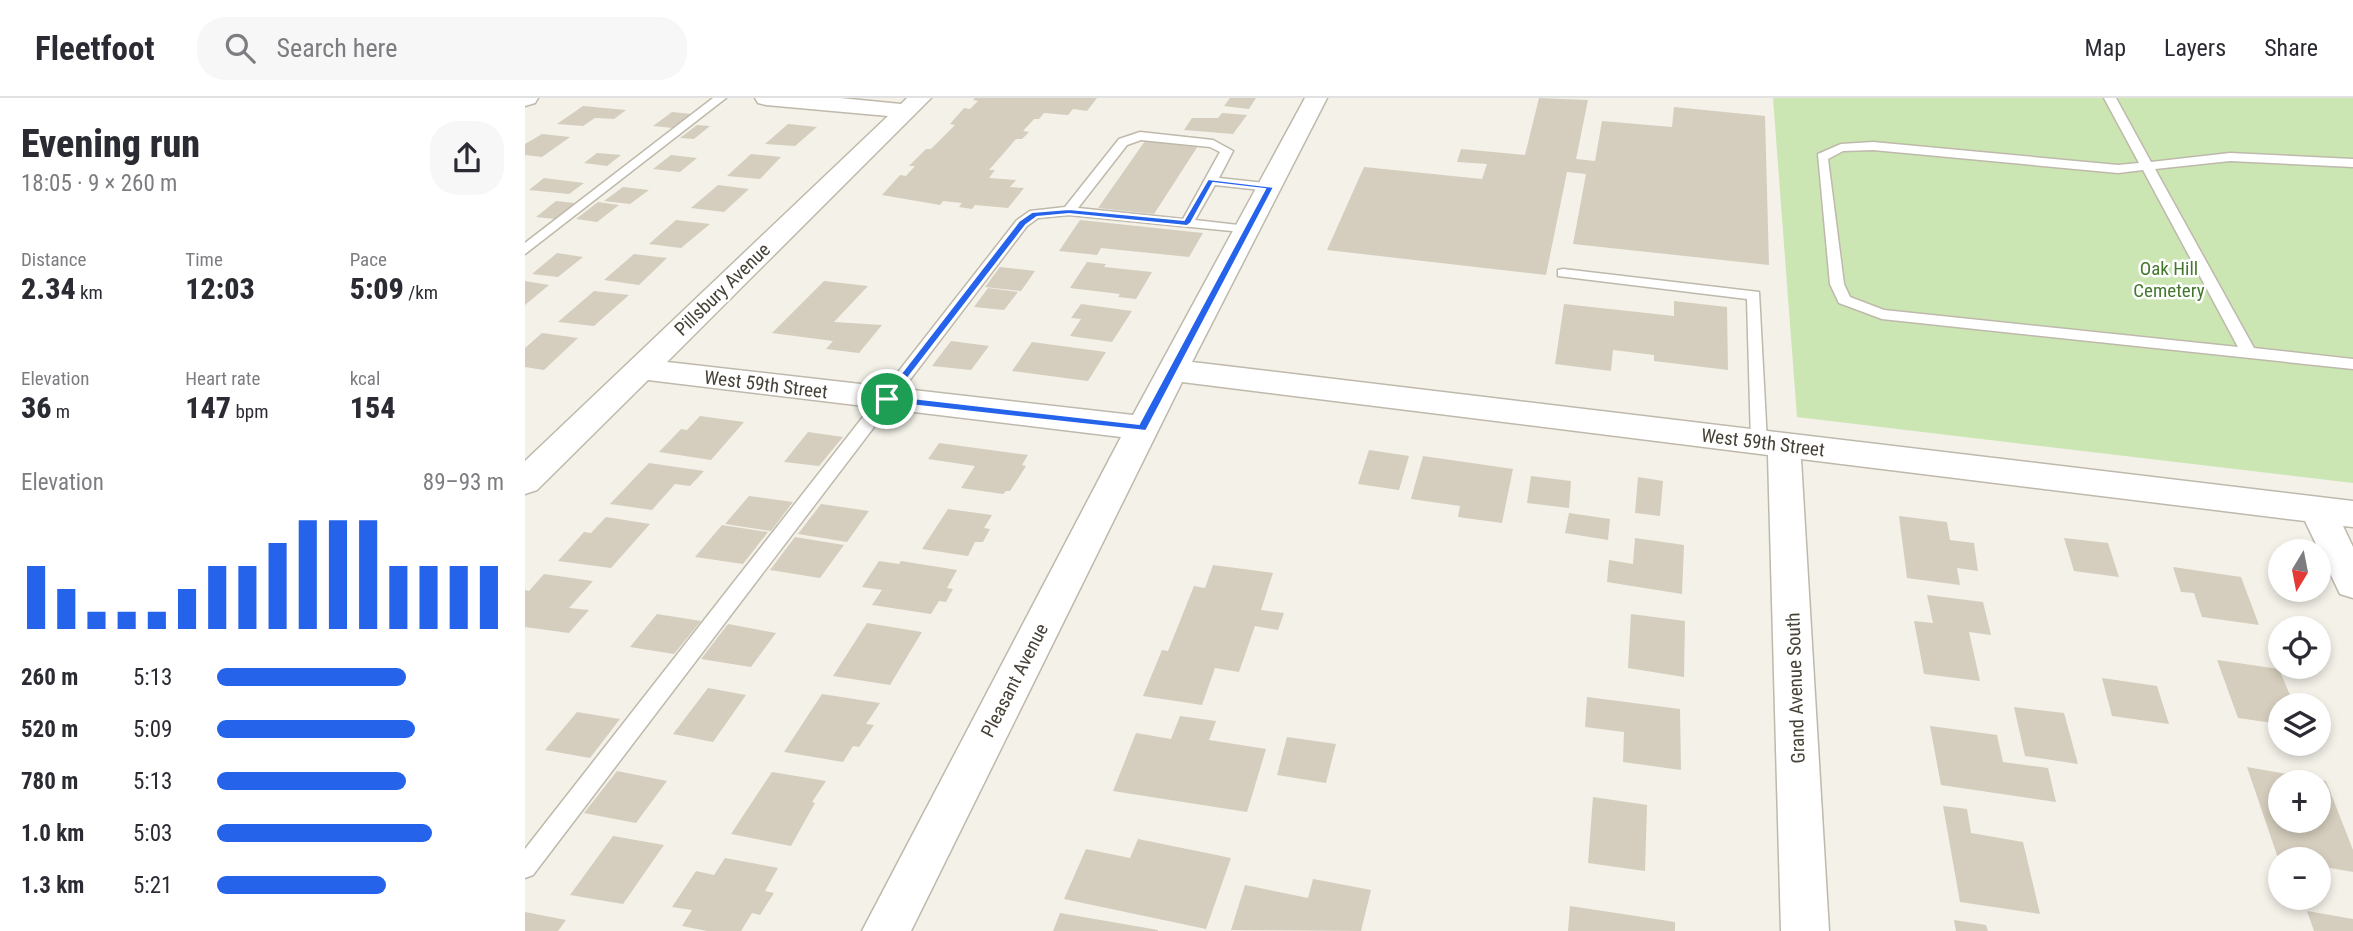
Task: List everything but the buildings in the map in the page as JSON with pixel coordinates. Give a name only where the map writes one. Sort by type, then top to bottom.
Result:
[{"type":"street","points":[[766,98],[913,105]]},
{"type":"street","points":[[1172,370],[1316,98]]},
{"type":"street","name":"Pillsbury Avenue","points":[[525,481],[913,105]]},
{"type":"street","name":"West 59th Street","points":[[640,369],[1142,428]]},
{"type":"street","name":"West 59th Street","points":[[1172,370],[2353,514]]},
{"type":"street","name":"Pleasant Avenue","points":[[886,931],[1172,370]]},
{"type":"street","name":"Grand Avenue South","points":[[1772,443],[1805,931]]},
{"type":"street","points":[[2316,510],[2353,583]]},
{"type":"lane","points":[[525,250],[720,98]]},
{"type":"lane","points":[[2111,98],[2249,353]]},
{"type":"lane","points":[[1069,211],[1123,142],[1140,136],[1213,144],[1227,150],[1187,223]]},
{"type":"lane","points":[[2353,163],[2230,157],[2118,169],[1873,146],[1841,148],[1822,157],[1837,284],[1844,300],[1882,314],[2353,365]]},
{"type":"lane","points":[[1210,181],[1270,187]]},
{"type":"lane","points":[[525,867],[1023,223],[1035,214],[1069,211],[1247,230]]},
{"type":"lane","points":[[1563,273],[1754,295],[1772,443]]},
{"type":"green space","name":"Oak Hill Cemetery","points":[[1773,98],[2353,98],[2353,483],[1797,417]]},
{"type":"route","points":[[1210,181],[1270,187],[1142,428],[887,399],[1023,223],[1035,214],[1069,211],[1187,223],[1210,181]]}]
